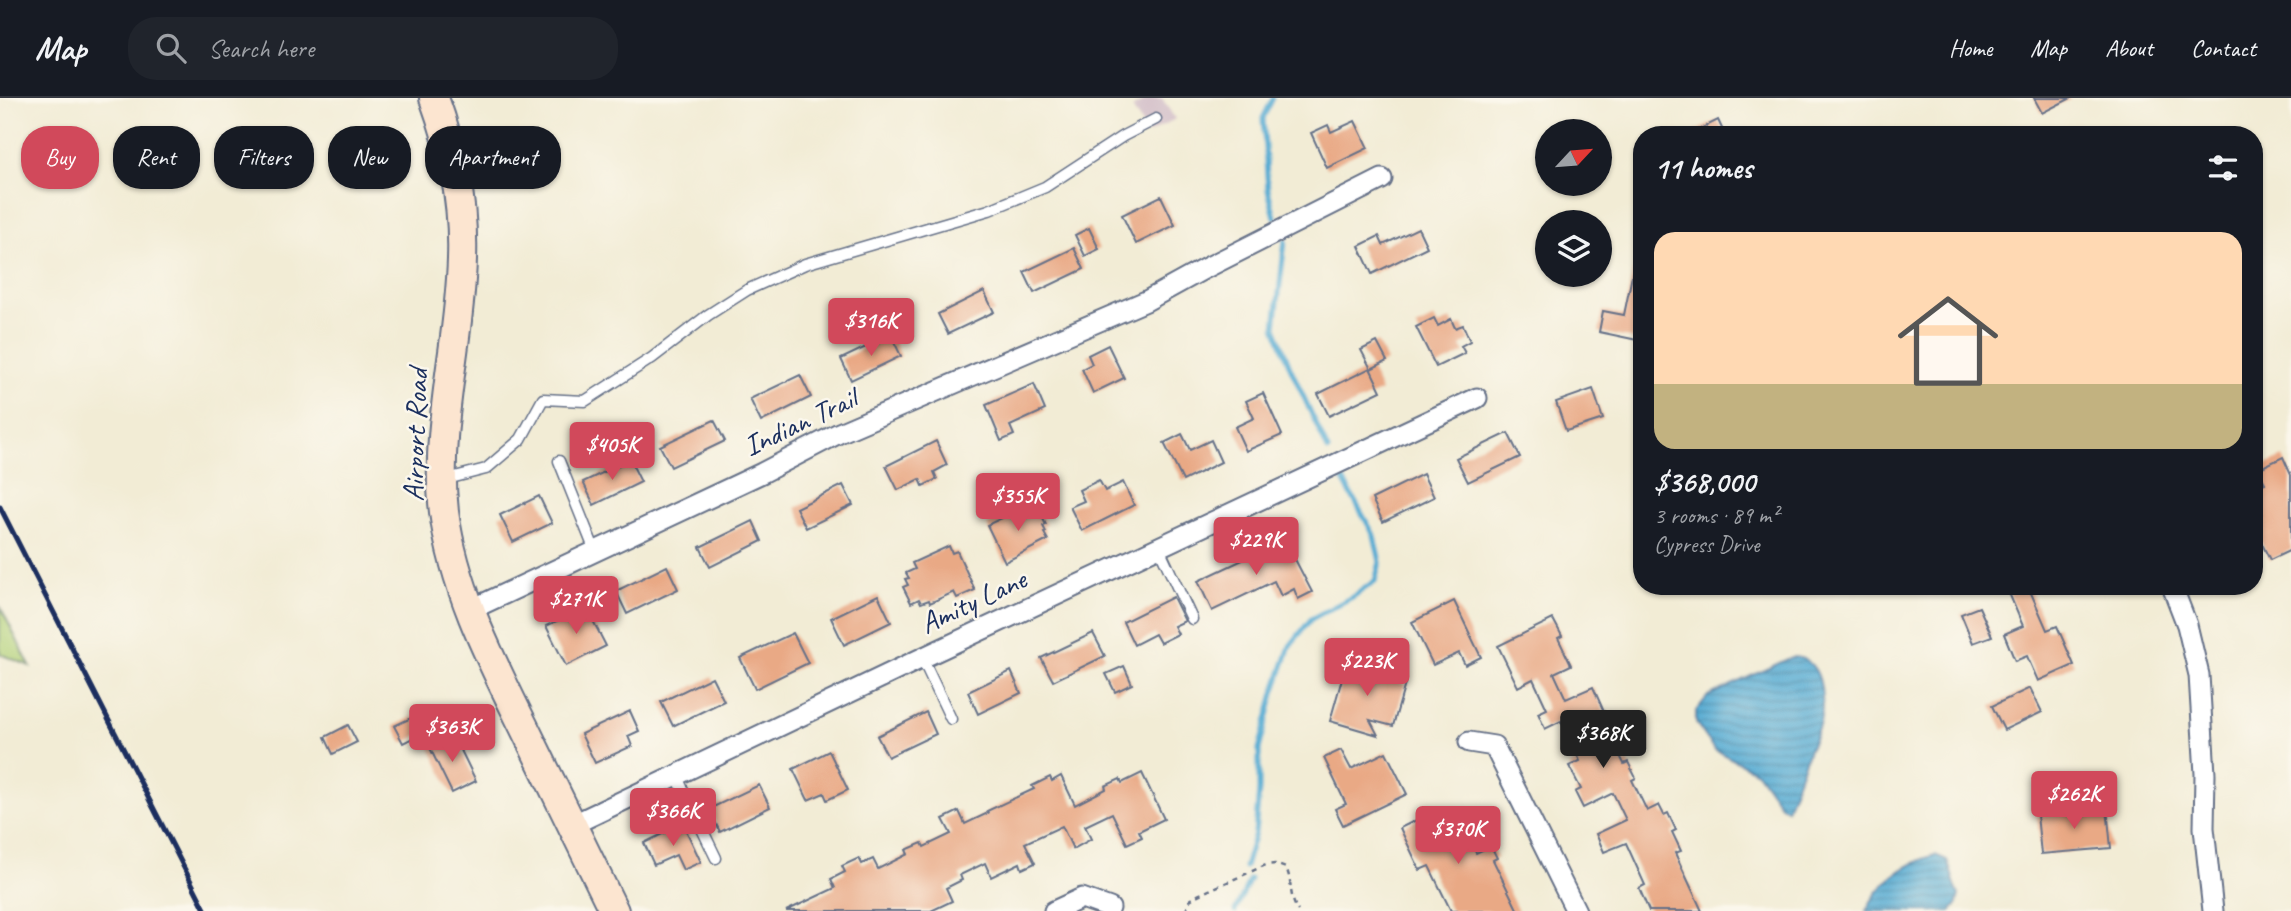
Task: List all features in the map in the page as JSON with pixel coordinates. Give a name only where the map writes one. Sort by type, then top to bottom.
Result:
[{"type":"street","name":"Airport Road","points":[[434,98],[456,172],[463,258],[444,415],[444,513],[470,610],[498,674],[614,911]]},
{"type":"street","name":"Indian Trail","points":[[470,610],[762,473],[839,433],[1146,301],[1382,179]]},
{"type":"street","name":"Amity Lane","points":[[572,825],[1476,398]]},
{"type":"street","points":[[2175,595],[2187,625],[2199,675],[2205,774],[2204,828],[2213,911]]},
{"type":"street","points":[[1469,742],[1494,746],[1576,911]]},
{"type":"street","points":[[1054,911],[1082,898],[1110,908]]},
{"type":"lane","points":[[443,480],[486,469],[521,439],[543,399],[584,401],[652,358],[708,315],[747,290],[805,264],[989,210],[1045,187],[1123,136],[1156,119]]},
{"type":"lane","points":[[559,461],[595,551]]},
{"type":"lane","points":[[1158,548],[1192,619]]},
{"type":"lane","points":[[922,658],[951,719]]},
{"type":"lane","points":[[676,775],[716,858]]},
{"type":"path","points":[[1186,911],[1190,900],[1198,895],[1266,865],[1275,864],[1286,868],[1289,873],[1289,890],[1298,911]]},
{"type":"shaded area","points":[[1149,98],[1162,98],[1175,119],[1148,134],[1132,108]]},
{"type":"green space","points":[[0,606],[30,666],[0,654]]},
{"type":"water","points":[[1792,657],[1802,659],[1816,671],[1822,691],[1822,712],[1787,809],[1781,806],[1757,772],[1715,750],[1696,723],[1696,711],[1708,696]]},
{"type":"water","points":[[1935,855],[1947,860],[1959,895],[1956,906],[1951,911],[1866,911],[1878,891],[1894,875],[1913,863]]},
{"type":"building","points":[[2034,98],[2071,98],[2042,113]]},
{"type":"building","points":[[1718,120],[1721,126],[1706,126]]},
{"type":"building","points":[[1355,121],[1368,148],[1327,168],[1311,133],[1328,125],[1331,132]]},
{"type":"building","points":[[1161,196],[1175,225],[1136,244],[1122,215]]},
{"type":"building","points":[[1089,228],[1099,249],[1085,256],[1075,235]]},
{"type":"building","points":[[1418,228],[1427,247],[1372,274],[1359,246],[1379,236],[1383,245]]},
{"type":"building","points":[[1074,248],[1084,269],[1034,293],[1024,272]]},
{"type":"building","points":[[1633,271],[1633,339],[1599,332],[1603,311],[1624,315]]},
{"type":"building","points":[[984,291],[994,312],[948,334],[938,314]]},
{"type":"building","points":[[1434,318],[1438,326],[1451,319],[1455,328],[1463,325],[1470,341],[1461,346],[1465,353],[1436,367],[1416,327]]},
{"type":"building","points":[[891,335],[901,356],[851,380],[841,359]]},
{"type":"building","points":[[1377,342],[1387,361],[1371,369],[1361,350]]},
{"type":"building","points":[[1108,345],[1124,378],[1093,393],[1082,369],[1092,364],[1088,355]]},
{"type":"building","points":[[1370,368],[1381,391],[1329,416],[1318,394]]},
{"type":"building","points":[[800,375],[811,397],[761,422],[750,399]]},
{"type":"building","points":[[1034,384],[1045,410],[1010,426],[1014,435],[1001,441],[986,405]]},
{"type":"building","points":[[1593,389],[1603,419],[1566,431],[1556,402]]},
{"type":"building","points":[[1263,393],[1282,435],[1246,451],[1235,427],[1254,418],[1246,401]]},
{"type":"building","points":[[714,420],[725,441],[671,467],[660,446]]},
{"type":"building","points":[[1508,433],[1520,457],[1468,482],[1456,458]]},
{"type":"building","points":[[1182,434],[1190,450],[1211,440],[1221,462],[1183,481],[1164,443]]},
{"type":"building","points":[[936,441],[947,465],[934,472],[937,479],[923,486],[920,479],[898,490],[886,466]]},
{"type":"building","points":[[2283,457],[2291,475],[2291,550],[2270,560],[2263,546],[2263,467]]},
{"type":"building","points":[[630,460],[641,482],[594,505],[583,482]]},
{"type":"building","points":[[1423,474],[1434,497],[1383,522],[1372,499]]},
{"type":"building","points":[[1099,480],[1105,491],[1123,482],[1134,505],[1082,531],[1070,507],[1084,501],[1079,490]]},
{"type":"building","points":[[843,485],[853,505],[806,528],[796,508]]},
{"type":"building","points":[[539,496],[552,523],[513,542],[500,515]]},
{"type":"building","points":[[1037,506],[1046,525],[1043,526],[1048,540],[1005,562],[987,525],[1002,518],[1001,515],[1012,509],[1016,516]]},
{"type":"building","points":[[753,521],[762,541],[710,567],[700,547]]},
{"type":"building","points":[[1285,540],[1312,592],[1298,599],[1294,589],[1281,596],[1274,581],[1212,611],[1198,581]]},
{"type":"building","points":[[949,546],[952,553],[957,551],[975,590],[957,598],[954,592],[930,603],[929,600],[921,603],[919,599],[911,603],[903,587],[908,585],[905,579],[909,578],[906,573],[915,569],[912,563]]},
{"type":"building","points":[[667,566],[678,589],[627,614],[616,591]]},
{"type":"building","points":[[878,595],[891,622],[844,645],[831,618]]},
{"type":"building","points":[[2010,595],[2032,595],[2047,630],[2057,626],[2074,665],[2038,681],[2027,656],[2015,661],[2004,634],[2023,626]]},
{"type":"building","points":[[1173,597],[1185,621],[1174,626],[1178,634],[1160,643],[1155,634],[1134,645],[1123,622]]},
{"type":"building","points":[[1454,601],[1481,657],[1465,665],[1459,653],[1433,665],[1412,622]]},
{"type":"building","points":[[586,607],[606,646],[566,666],[546,626]]},
{"type":"building","points":[[1979,607],[1992,636],[1973,643],[1961,614]]},
{"type":"building","points":[[1553,619],[1562,636],[1558,638],[1571,665],[1554,673],[1566,699],[1593,687],[1609,723],[1605,725],[1624,764],[1628,762],[1636,778],[1632,780],[1647,811],[1659,805],[1664,815],[1668,813],[1676,830],[1672,832],[1681,851],[1675,853],[1702,911],[1649,911],[1639,888],[1645,885],[1626,843],[1604,852],[1596,834],[1626,820],[1613,793],[1583,808],[1575,792],[1581,789],[1569,766],[1580,761],[1561,721],[1545,729],[1538,713],[1547,709],[1533,679],[1518,687],[1498,646]]},
{"type":"building","points":[[793,633],[808,663],[755,689],[740,658]]},
{"type":"building","points":[[1093,633],[1105,656],[1053,681],[1041,658]]},
{"type":"building","points":[[1347,661],[1398,676],[1397,682],[1405,684],[1393,726],[1370,720],[1378,735],[1330,721]]},
{"type":"building","points":[[1124,666],[1132,684],[1115,692],[1106,674]]},
{"type":"building","points":[[1011,671],[1021,693],[978,714],[968,692]]},
{"type":"building","points":[[712,677],[724,701],[673,726],[661,702]]},
{"type":"building","points":[[2030,688],[2042,712],[2004,730],[1992,706]]},
{"type":"building","points":[[630,711],[639,731],[628,736],[632,746],[595,763],[581,734]]},
{"type":"building","points":[[926,712],[936,734],[888,757],[877,736]]},
{"type":"building","points":[[413,717],[421,734],[403,743],[394,726]]},
{"type":"building","points":[[348,725],[357,742],[333,754],[325,737]]},
{"type":"building","points":[[453,734],[476,781],[452,793],[429,746]]},
{"type":"building","points":[[1341,750],[1351,769],[1386,752],[1407,794],[1343,825],[1335,809],[1346,804],[1324,758]]},
{"type":"building","points":[[829,751],[848,790],[827,800],[824,793],[808,800],[793,769]]},
{"type":"building","points":[[1142,773],[1164,819],[1139,831],[1142,837],[1127,844],[1112,813],[1085,826],[1091,839],[1073,849],[1062,826],[1025,843],[1035,863],[1022,869],[1020,863],[991,877],[985,863],[960,875],[962,880],[946,888],[952,901],[931,911],[786,911],[835,888],[831,879],[845,872],[842,866],[859,858],[862,864],[873,859],[878,869],[908,854],[906,850],[922,843],[924,847],[951,834],[943,819],[959,811],[965,824],[1034,789],[1032,786],[1050,777],[1052,781],[1061,776],[1075,805],[1106,789],[1105,786],[1120,779],[1122,783]]},
{"type":"building","points":[[759,785],[770,807],[720,832],[709,809]]},
{"type":"building","points":[[2107,808],[2111,848],[2041,854],[2037,815]]},
{"type":"building","points":[[1439,809],[1451,835],[1465,829],[1476,853],[1491,846],[1497,858],[1493,860],[1518,911],[1451,911],[1429,866],[1420,870],[1400,828]]},
{"type":"building","points":[[683,824],[701,862],[683,870],[676,855],[654,865],[644,843]]},
{"type":"waterway","points":[[1273,98],[1263,118],[1268,190],[1275,217]]},
{"type":"waterway","points":[[1285,241],[1275,327],[1328,450]]},
{"type":"waterway","points":[[1245,867],[1255,833],[1259,749],[1290,646],[1311,619],[1354,596],[1375,581],[1380,562],[1374,535],[1343,480]]},
{"type":"waterway","points":[[1235,911],[1250,879]]},
{"type":"railway","points":[[0,507],[206,911]]}]
